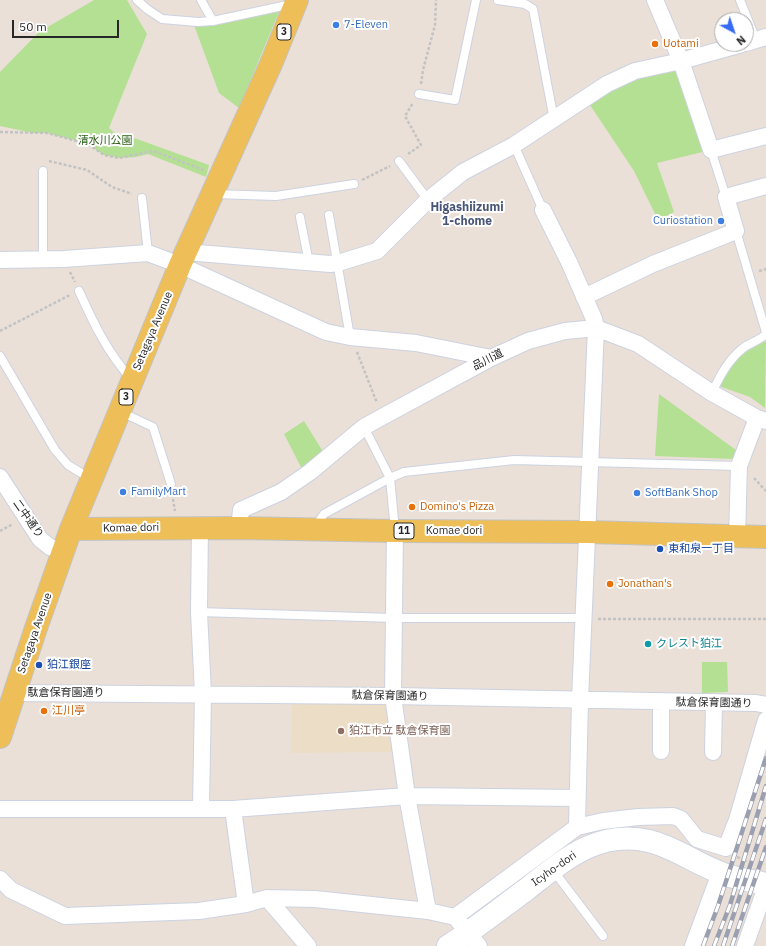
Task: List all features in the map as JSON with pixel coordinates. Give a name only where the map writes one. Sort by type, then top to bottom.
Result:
[{"type":"main road","name":"Setagaya Avenue","points":[[0,737],[11,692],[91,479],[183,259],[271,64],[297,1]]},
{"type":"main road","name":"Komae dori","points":[[71,529],[200,527],[395,531],[588,532],[766,537]]},
{"type":"street","points":[[655,0],[681,61],[711,150],[766,136]]},
{"type":"street","points":[[0,260],[64,259],[148,253],[183,259],[338,263],[377,251],[428,200],[463,172],[514,145],[554,120],[606,84],[635,71],[714,52]]},
{"type":"street","points":[[584,297],[654,264],[736,231],[726,197],[766,186]]},
{"type":"street","points":[[543,210],[569,262],[596,328],[580,700],[577,827]]},
{"type":"street","points":[[183,259],[326,332],[350,337],[416,342],[491,358]]},
{"type":"street","name":"品川道","points":[[239,528],[241,510],[281,492],[310,472],[364,427],[491,358],[528,341],[565,331],[596,328],[638,344],[712,393],[762,420]]},
{"type":"street","points":[[737,537],[739,466],[762,420]]},
{"type":"street","name":"二中通り","points":[[0,477],[40,539],[50,547],[63,552]]},
{"type":"street","points":[[200,527],[199,612],[203,694],[201,808]]},
{"type":"street","points":[[395,531],[393,696],[407,796],[428,911]]},
{"type":"street","name":"駄倉保育園通り","points":[[11,692],[393,696],[756,703],[766,705]]},
{"type":"street","points":[[661,701],[661,751]]},
{"type":"street","points":[[713,752],[714,702]]},
{"type":"street","points":[[0,879],[10,890],[65,916],[199,911],[246,904],[267,898],[315,899],[428,911],[468,932],[577,827],[603,820],[673,816],[681,819],[697,839],[726,848],[737,820],[766,720]]},
{"type":"street","points":[[0,809],[233,809],[407,796],[577,798]]},
{"type":"street","points":[[233,809],[246,904]]},
{"type":"street","name":"Icyho-dori","points":[[448,946],[571,855],[609,840],[647,840],[660,844],[720,873],[766,885]]},
{"type":"street","points":[[693,946],[720,873]]},
{"type":"street","points":[[745,946],[766,885]]},
{"type":"street","points":[[267,898],[308,946]]},
{"type":"lane","points":[[136,0],[162,19],[198,22],[213,21],[297,1]]},
{"type":"lane","points":[[201,0],[213,21]]},
{"type":"lane","points":[[419,94],[455,100],[476,0]]},
{"type":"lane","points":[[498,0],[525,4],[533,9],[554,120]]},
{"type":"lane","points":[[740,0],[744,12]]},
{"type":"lane","points":[[514,145],[543,210]]},
{"type":"lane","points":[[711,150],[726,197]]},
{"type":"lane","points":[[399,161],[428,200]]},
{"type":"lane","points":[[43,171],[43,259]]},
{"type":"lane","points":[[216,185],[276,196],[354,184]]},
{"type":"lane","points":[[142,198],[148,253]]},
{"type":"lane","points":[[329,215],[350,337]]},
{"type":"lane","points":[[300,217],[309,263]]},
{"type":"lane","points":[[712,393],[719,377],[735,354],[766,333],[736,231]]},
{"type":"lane","points":[[79,290],[98,333],[117,363],[132,380]]},
{"type":"lane","points":[[0,356],[55,450],[68,465],[91,479]]},
{"type":"lane","points":[[120,411],[153,427],[171,484]]},
{"type":"lane","points":[[364,427],[390,478],[395,531]]},
{"type":"lane","points":[[313,529],[324,514],[404,472],[514,460],[739,466]]},
{"type":"lane","points":[[199,612],[394,618],[584,618]]},
{"type":"lane","points":[[553,869],[603,936]]},
{"type":"path","points":[[354,184],[399,161],[420,145],[405,116],[419,94],[422,70],[435,25],[436,0]]},
{"type":"path","points":[[0,132],[47,133],[88,144],[104,155],[120,158],[153,151],[216,185]]},
{"type":"path","points":[[43,171],[48,160],[88,170],[112,187],[142,198]]},
{"type":"path","points":[[0,331],[79,290],[64,259]]},
{"type":"path","points":[[350,337],[382,417]]},
{"type":"path","points":[[171,484],[177,528]]},
{"type":"path","points":[[614,620],[766,619]]},
{"type":"path","points":[[726,848],[729,854],[751,862]]},
{"type":"shaded area","name":"狛江市立 駄倉保育園","points":[[292,701],[386,705],[389,710],[393,752],[291,753]]},
{"type":"green space","name":"清水川公園","points":[[94,0],[127,0],[147,34],[109,128],[116,134],[137,139],[209,165],[206,177],[148,154],[136,157],[120,158],[104,155],[88,144],[47,133],[33,133],[0,126],[0,72],[39,32]]},
{"type":"green space","points":[[281,7],[239,108],[219,93],[194,25]]},
{"type":"green space","points":[[681,61],[711,150],[657,163],[674,212],[658,220],[634,171],[586,99]]},
{"type":"green space","points":[[763,341],[766,342],[765,408],[750,397],[716,385],[738,357]]},
{"type":"green space","points":[[659,394],[736,450],[734,459],[655,456]]},
{"type":"green space","points":[[304,421],[327,458],[305,475],[284,434]]},
{"type":"green space","points":[[702,662],[727,662],[728,692],[702,693]]},
{"type":"railway","points":[[703,946],[718,906],[766,758]]},
{"type":"railway","points":[[714,946],[730,905],[766,786]]},
{"type":"railway","points":[[723,946],[766,819]]},
{"type":"railway","points":[[732,946],[766,847]]},
{"type":"place","name":"7-Eleven","points":[[336,25]]},
{"type":"place","name":"Uotami","points":[[655,44]]},
{"type":"place","name":"Curiostation","points":[[721,221]]},
{"type":"place","name":"FamilyMart","points":[[123,492]]},
{"type":"place","name":"SoftBank Shop","points":[[637,493]]},
{"type":"place","name":"Domino's Pizza","points":[[412,507]]},
{"type":"place","name":"東和泉一丁目","points":[[660,549]]},
{"type":"place","name":"Jonathan's","points":[[610,584]]},
{"type":"place","name":"クレスト狛江","points":[[648,644]]},
{"type":"place","name":"狛江銀座","points":[[39,665]]},
{"type":"place","name":"江川亭","points":[[44,711]]},
{"type":"place","name":"狛江市立 駄倉保育園","points":[[341,731]]},
{"type":"district","name":"Higashiizumi 1-chome","points":[[467,215]]}]
